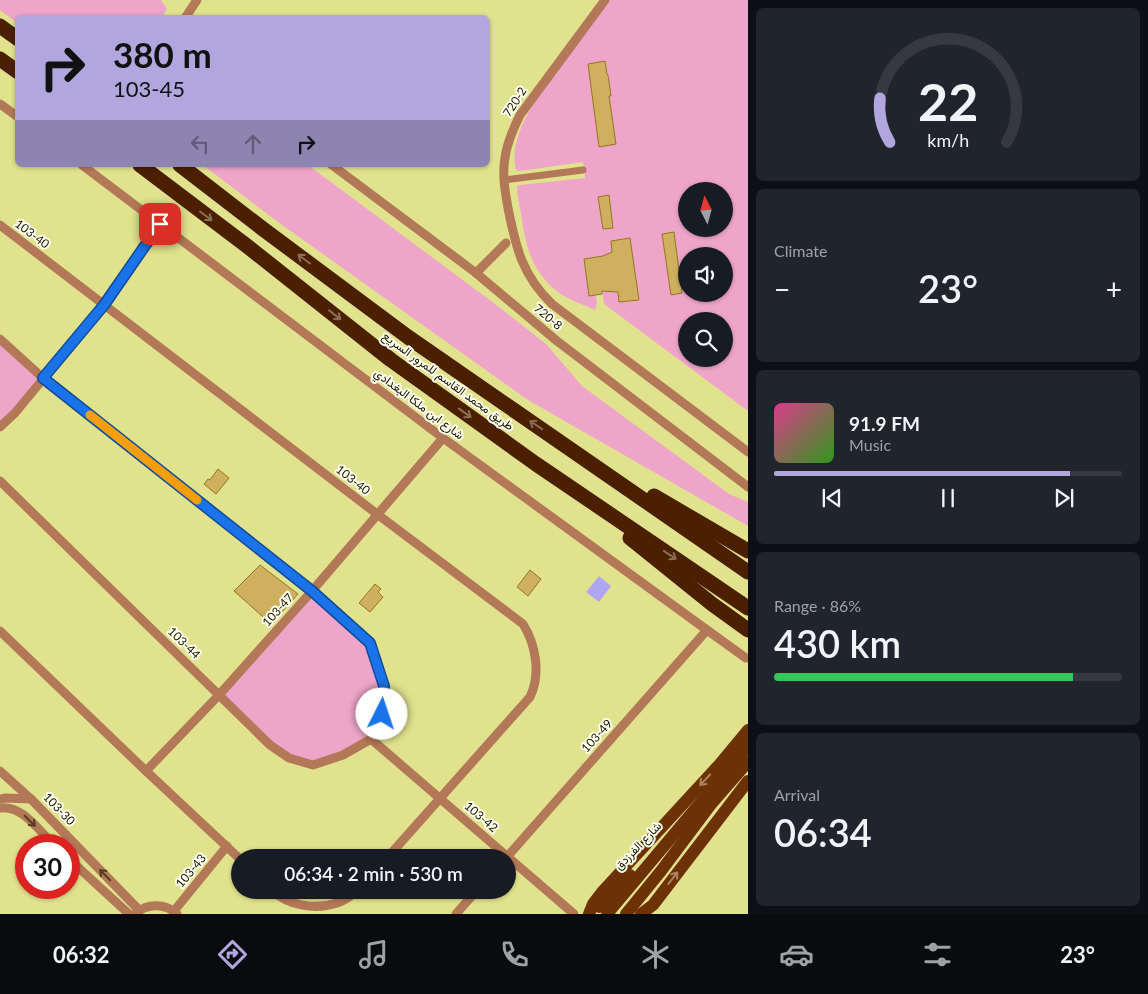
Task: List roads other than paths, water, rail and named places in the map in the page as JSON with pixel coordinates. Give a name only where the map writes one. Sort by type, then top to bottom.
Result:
[{"type":"highway","points":[[0,26],[15,37]]},
{"type":"highway","points":[[0,59],[15,70]]},
{"type":"highway","name":"طريق محمد القاسم للمرور السريع","points":[[143,167],[247,246],[391,360],[536,464],[748,608]]},
{"type":"highway","name":"طريق محمد القاسم للمرور السريع","points":[[183,167],[408,337],[748,572]]},
{"type":"highway","points":[[553,437],[748,551]]},
{"type":"highway","points":[[536,464],[712,604],[748,630]]},
{"type":"highway","points":[[712,604],[748,640]]},
{"type":"main road","points":[[591,914],[593,904],[602,891],[719,765],[748,730]]},
{"type":"main road","points":[[626,914],[661,871],[708,800],[748,746]]},
{"type":"main road","points":[[607,914],[708,800],[748,762]]},
{"type":"main road","points":[[641,914],[652,905],[748,781]]},
{"type":"main road","name":"شارع الفرزدق","points":[[591,914],[708,800]]},
{"type":"street","points":[[187,15],[197,0]]},
{"type":"street","name":"720-2","points":[[514,237],[504,180],[505,156],[508,142],[520,115],[605,0]]},
{"type":"street","points":[[0,104],[15,115]]},
{"type":"street","name":"شارع ابن ملكا البغدادي","points":[[85,167],[443,438],[746,658]]},
{"type":"street","name":"720-8","points":[[335,167],[476,273],[557,341],[748,487]]},
{"type":"street","points":[[504,180],[583,170]]},
{"type":"street","points":[[0,428],[15,413],[104,305],[160,224]]},
{"type":"street","name":"103-40","points":[[0,225],[377,514],[524,624],[532,644],[536,669],[535,688],[530,697],[395,849]]},
{"type":"street","name":"720-8","points":[[514,237],[522,264],[528,275],[539,291],[552,304],[748,452]]},
{"type":"street","points":[[476,273],[506,243]]},
{"type":"street","points":[[0,339],[43,378],[312,591],[370,643],[384,686],[382,714],[371,739]]},
{"type":"street","name":"103-47","points":[[146,771],[219,695],[312,591],[443,438]]},
{"type":"street","name":"103-44","points":[[0,481],[270,745],[289,758],[313,765],[343,755],[371,739]]},
{"type":"street","name":"103-49","points":[[513,849],[707,630]]},
{"type":"street","points":[[0,631],[231,849]]},
{"type":"street","name":"103-42","points":[[371,739],[497,849]]},
{"type":"street","name":"103-30","points":[[0,771],[31,799],[137,912]]},
{"type":"street","points":[[0,799],[31,799]]},
{"type":"street","points":[[0,808],[7,807],[22,813],[43,834]]},
{"type":"street","name":"103-43","points":[[175,912],[228,846]]},
{"type":"street","name":"103-42","points":[[516,865],[574,914]]},
{"type":"street","points":[[80,869],[128,914]]},
{"type":"street","points":[[286,899],[300,905],[321,906],[343,899]]},
{"type":"street","points":[[456,914],[469,899]]},
{"type":"street","points":[[137,912],[147,906],[156,905],[166,907],[175,912]]}]
